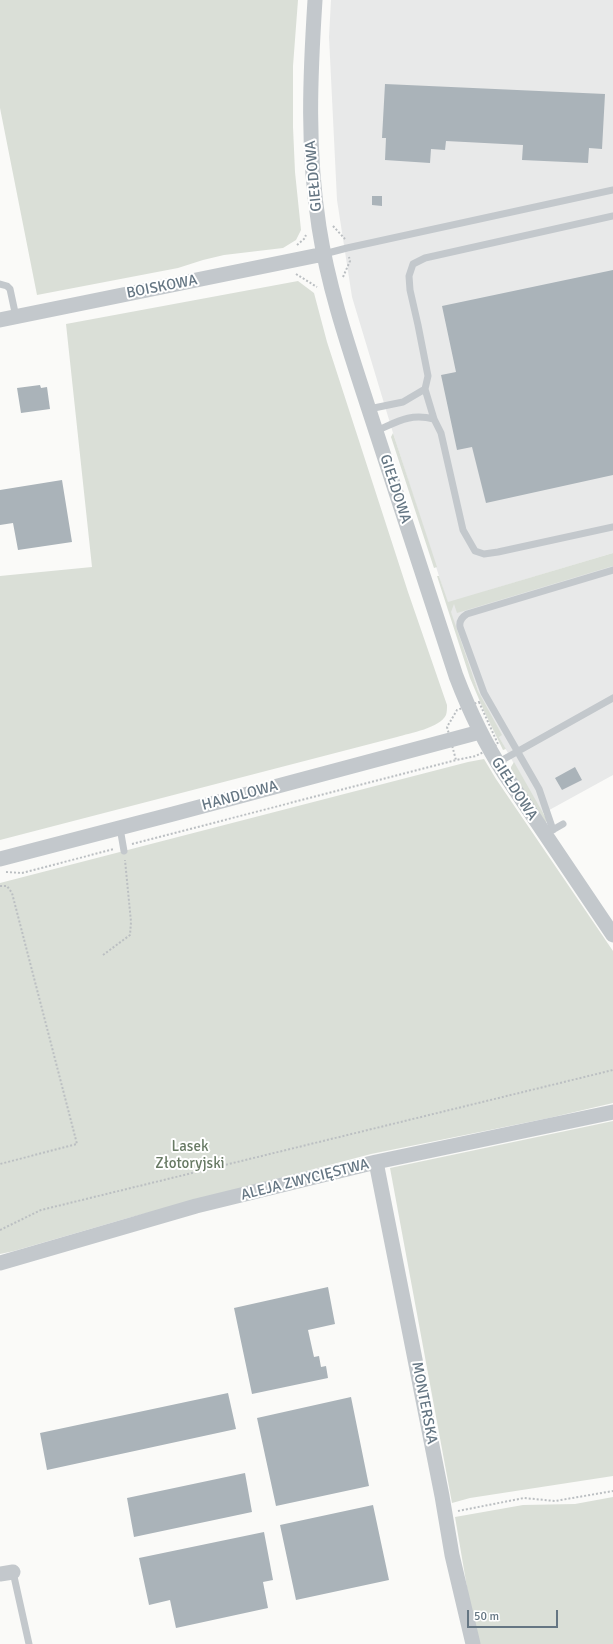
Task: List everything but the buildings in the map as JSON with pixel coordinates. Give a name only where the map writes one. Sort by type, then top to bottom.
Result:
[{"type":"street","name":"GIEŁDOWA","points":[[315,0],[311,60],[310,132],[314,188],[324,254],[343,332],[456,676],[480,732],[497,763],[549,832],[613,935]]},
{"type":"street","name":"BOISKOWA","points":[[0,320],[324,254]]},
{"type":"street","name":"HANDLOWA","points":[[1,866],[120,828],[480,732]]},
{"type":"street","name":"ALEJA ZWYCIĘSTWA","points":[[0,1263],[196,1206],[376,1162],[613,1112]]},
{"type":"street","name":"MONTERSKA","points":[[376,1162],[452,1555],[473,1644]]},
{"type":"lane","points":[[324,254],[613,190]]},
{"type":"lane","points":[[613,216],[425,258],[413,264],[409,276],[410,290],[428,376],[425,389],[434,419],[442,433],[462,530],[476,551],[484,554],[498,552],[613,527]]},
{"type":"lane","points":[[0,284],[7,286],[10,289],[16,317]]},
{"type":"lane","points":[[369,409],[403,402],[425,389]]},
{"type":"lane","points":[[376,431],[409,417],[422,416],[434,419]]},
{"type":"lane","points":[[563,824],[549,832],[540,793],[482,690],[460,627],[461,619],[467,614],[613,570]]},
{"type":"lane","points":[[497,763],[613,698]]},
{"type":"lane","points":[[120,828],[124,849]]},
{"type":"lane","points":[[6,1573],[29,1644]]},
{"type":"path","points":[[1,866],[22,873],[124,849],[456,760]]},
{"type":"path","points":[[103,955],[130,934],[131,922],[124,849]]},
{"type":"path","points":[[0,886],[7,886],[12,893],[77,1144],[0,1164]]},
{"type":"path","points":[[0,1230],[41,1210],[613,1070]]},
{"type":"path","points":[[445,1513],[524,1498],[555,1501],[613,1491]]},
{"type":"shaded area","points":[[331,0],[613,0],[613,553],[483,592],[613,555],[613,775],[542,814],[490,721],[466,660],[393,433],[352,297],[337,200],[329,37]]},
{"type":"green space","points":[[0,0],[298,0],[293,66],[293,127],[295,172],[301,230],[296,240],[283,248],[224,255],[178,268],[37,295],[0,108]]},
{"type":"green space","points":[[298,281],[314,293],[327,342],[408,592],[447,705],[446,715],[443,720],[438,723],[417,732],[0,840],[0,576],[92,567],[66,324]]},
{"type":"green space","points":[[393,433],[437,567],[434,568],[391,437]]},
{"type":"green space","points":[[613,553],[613,566],[457,613],[454,604],[451,612],[478,691],[502,735],[499,737],[506,749],[503,750],[470,678],[437,576],[439,576],[448,602]]},
{"type":"green space","name":"Lasek Złotoryjski","points":[[484,759],[613,951],[613,1103],[549,1118],[371,1154],[128,1218],[0,1254],[0,883]]},
{"type":"green space","points":[[514,762],[547,820],[546,823],[511,772],[511,767]]},
{"type":"green space","points":[[613,1121],[613,1476],[470,1498],[452,1503],[390,1168]]},
{"type":"green space","points":[[613,1497],[613,1644],[480,1644],[470,1605],[455,1517],[523,1505],[575,1504]]}]
